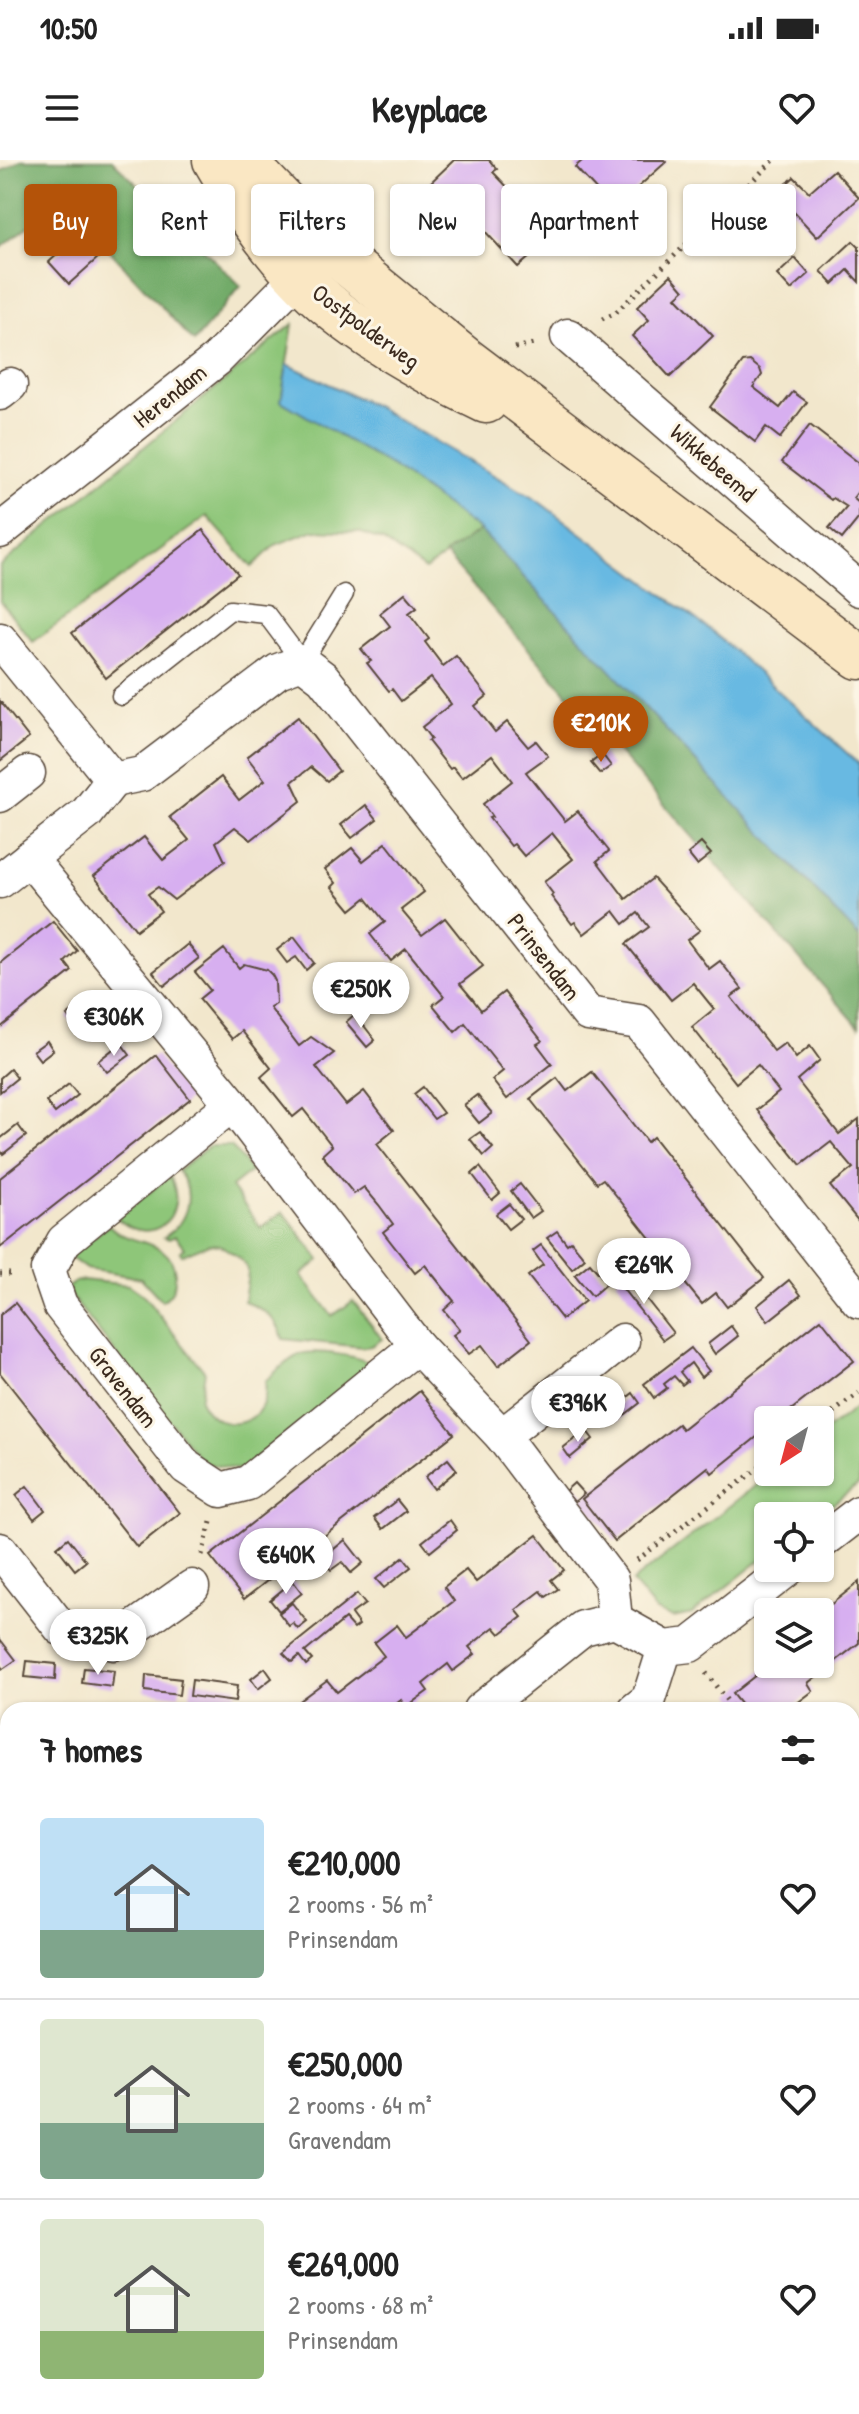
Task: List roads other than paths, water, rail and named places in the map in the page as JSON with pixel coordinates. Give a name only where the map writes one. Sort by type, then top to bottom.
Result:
[{"type":"street","name":"Oostpolderweg","points":[[215,160],[264,237],[313,262],[466,360],[859,657]]},
{"type":"street","name":"Oostpolderweg","points":[[243,160],[313,262],[369,335],[424,368],[528,421],[566,435]]},
{"type":"street","name":"Herendam","points":[[0,531],[216,360],[313,262]]},
{"type":"street","name":"Wikkebeemd","points":[[568,336],[859,589]]},
{"type":"street","points":[[0,640],[113,780]]},
{"type":"street","points":[[0,881],[87,813],[113,780],[142,774],[278,671],[302,662]]},
{"type":"street","name":"Prinsendam","points":[[302,662],[323,678],[588,1014],[639,1022],[859,1301]]},
{"type":"street","points":[[0,795],[28,773]]},
{"type":"street","points":[[29,858],[232,1104],[417,1346],[502,1436],[611,1580],[615,1620]]},
{"type":"street","name":"Gravendam","points":[[232,1104],[64,1241],[48,1270],[60,1305],[186,1467],[221,1490],[248,1483],[417,1346]]},
{"type":"street","points":[[502,1436],[622,1341]]},
{"type":"street","points":[[834,1532],[859,1513]]},
{"type":"street","points":[[0,1550],[61,1628],[113,1643],[192,1587]]},
{"type":"street","points":[[490,1702],[583,1628],[615,1620],[665,1648],[690,1645],[771,1582]]},
{"type":"street","points":[[645,1702],[649,1699],[665,1648]]},
{"type":"lane","points":[[302,662],[344,594]]},
{"type":"lane","name":"Prinsendam","points":[[121,696],[230,610],[266,614],[302,662]]},
{"type":"water","points":[[287,364],[374,406],[538,501],[713,632],[859,764],[859,937],[480,530],[394,468],[281,401]]}]
